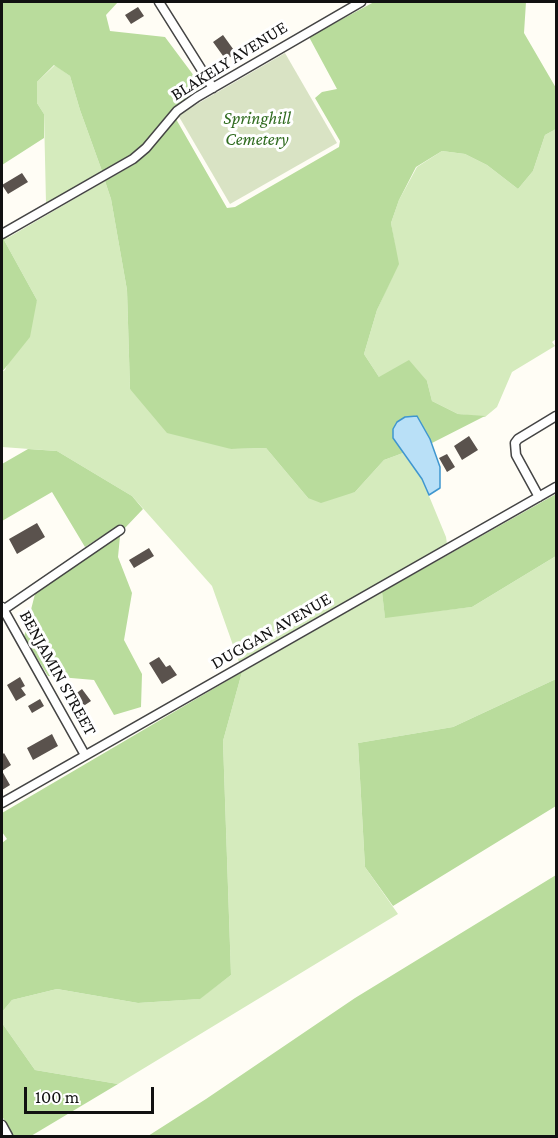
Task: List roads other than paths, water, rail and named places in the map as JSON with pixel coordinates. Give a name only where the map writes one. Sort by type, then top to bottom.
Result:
[{"type":"street","points":[[159,2],[213,88]]},
{"type":"street","name":"BLAKELY AVENUE","points":[[2,234],[132,159],[146,148],[177,111],[361,2]]},
{"type":"street","points":[[540,497],[516,455],[515,443],[556,416]]},
{"type":"street","name":"DUGGAN AVENUE","points":[[2,803],[556,487]]},
{"type":"street","points":[[2,609],[120,530]]},
{"type":"street","name":"BENJAMIN STREET","points":[[2,609],[85,755]]},
{"type":"street","points":[[2,1125],[8,1137]]},
{"type":"water","points":[[417,416],[430,439],[440,467],[440,488],[429,495],[422,479],[393,438],[393,429],[397,422],[405,417]]},
{"type":"park label","name":"Springhill Cemetery","points":[[257,128]]}]
